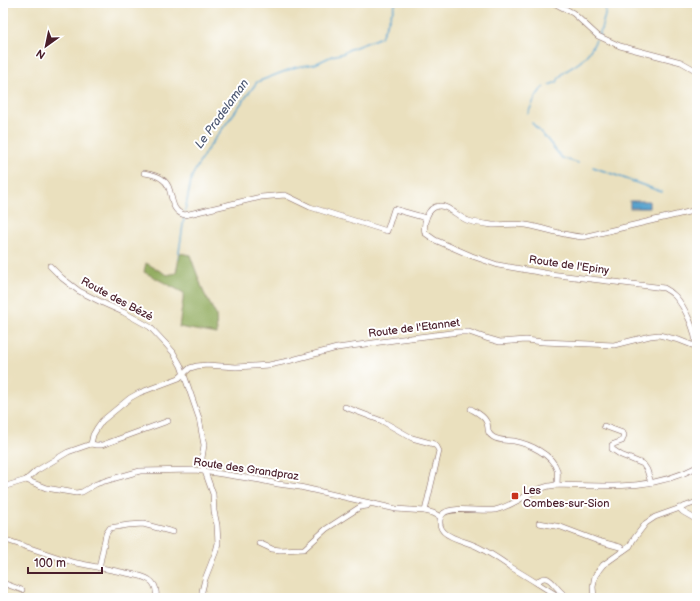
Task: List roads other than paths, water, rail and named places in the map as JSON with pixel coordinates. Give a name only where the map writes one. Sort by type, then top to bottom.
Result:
[{"type":"street","points":[[554,3],[573,13],[598,36],[620,46],[681,62],[697,72]]},
{"type":"street","points":[[144,173],[158,176],[165,181],[168,185],[174,208],[179,213],[185,215],[261,197],[285,195],[310,207],[387,231],[394,209],[426,218],[433,208],[440,206],[448,208],[469,221],[492,225],[526,225],[583,237],[697,210]]},
{"type":"street","name":"Route de l'Epiny","points":[[426,218],[424,228],[425,233],[435,240],[472,256],[498,265],[550,274],[664,288],[675,296],[686,314],[693,328],[696,347]]},
{"type":"street","name":"Route des Bézé","points":[[50,266],[62,278],[80,291],[150,327],[173,352],[181,366],[199,418],[204,445],[202,458],[203,466],[213,494],[217,525],[218,543],[214,558],[205,579],[202,590],[202,598]]},
{"type":"street","name":"Route de l'Etannet","points":[[91,444],[93,435],[102,421],[117,408],[139,393],[174,380],[190,368],[197,366],[207,365],[236,367],[269,365],[288,362],[337,348],[459,332],[469,332],[500,342],[526,340],[609,346],[659,335],[679,340],[696,347]]},
{"type":"street","points":[[345,407],[382,421],[412,438],[434,444],[437,447],[439,451],[425,511]]},
{"type":"street","points":[[471,409],[484,418],[488,425],[489,434],[492,437],[500,440],[521,443],[548,456],[556,468],[557,485]]},
{"type":"street","points":[[3,487],[26,480],[36,471],[68,452],[91,444],[102,445],[168,421]]},
{"type":"street","points":[[604,426],[623,433],[624,435],[622,441],[614,444],[612,449],[621,455],[643,464],[646,467],[651,483]]},
{"type":"street","points":[[561,598],[477,546],[446,534],[440,526],[441,517],[444,513],[452,510],[483,511],[500,509],[536,490],[547,486],[625,486],[651,483],[678,476],[697,467]]},
{"type":"street","name":"Route des Grandpraz","points":[[26,480],[46,488],[82,492],[96,484],[140,471],[196,470],[300,487],[396,509],[425,511],[441,517]]},
{"type":"street","points":[[594,598],[594,581],[599,570],[603,565],[630,546],[646,523],[655,517],[697,502]]},
{"type":"street","points":[[259,543],[272,549],[304,549],[308,547],[326,529],[360,507],[367,506],[369,503]]},
{"type":"street","points":[[679,508],[697,520]]},
{"type":"street","points":[[539,523],[561,527],[598,541],[620,547],[624,550]]},
{"type":"street","points":[[99,568],[106,534],[110,528],[143,524],[173,532]]},
{"type":"street","points":[[3,539],[72,562],[145,577],[152,581],[156,592],[156,598]]},
{"type":"street","points":[[537,583],[543,578],[550,579],[562,594],[569,598]]},
{"type":"street","points":[[3,583],[22,590]]},
{"type":"water","points":[[630,201],[649,201],[649,208],[630,208]]},
{"type":"waterway","name":"Le Pradelaman","points":[[381,37],[396,3]]},
{"type":"waterway","points":[[599,36],[605,15],[606,3]]},
{"type":"waterway","name":"Le Pradelaman","points":[[185,211],[192,176],[206,151],[257,82],[296,67],[315,64],[379,38]]},
{"type":"waterway","points":[[549,85],[557,82],[564,72],[578,64],[589,52],[596,40]]},
{"type":"waterway","points":[[528,113],[536,96],[544,87]]},
{"type":"waterway","points":[[532,123],[562,158],[578,163]]},
{"type":"waterway","points":[[593,167],[662,192]]},
{"type":"waterway","name":"Le Pradelaman","points":[[178,259],[184,218]]},
{"type":"place","name":"Les Combes-sur-Sion","points":[[515,496]]}]
